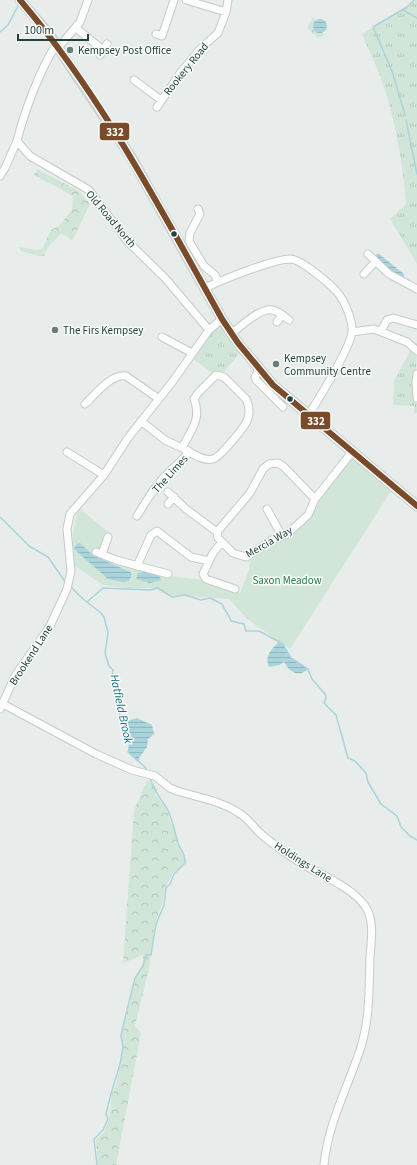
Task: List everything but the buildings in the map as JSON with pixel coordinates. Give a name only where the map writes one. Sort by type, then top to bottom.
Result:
[{"type":"main road","points":[[22,2],[40,21],[141,175],[231,334],[259,370],[273,385],[308,416],[417,506]]},
{"type":"street","points":[[0,176],[17,141],[36,86],[57,47],[76,28],[84,14],[88,0]]},
{"type":"street","points":[[156,34],[162,36],[174,0]]},
{"type":"street","points":[[186,0],[226,12]]},
{"type":"street","name":"Rookery Road","points":[[134,80],[159,103],[181,72],[200,49],[218,33],[226,12],[228,0]]},
{"type":"street","points":[[76,28],[104,50]]},
{"type":"street","name":"Old Road North","points":[[17,141],[30,156],[89,190],[128,242],[165,278],[209,330]]},
{"type":"street","points":[[198,209],[200,214],[190,233],[189,241],[204,266],[215,276],[218,282]]},
{"type":"street","points":[[368,254],[374,262],[394,278],[417,289]]},
{"type":"street","points":[[205,288],[218,282],[280,261],[295,260],[337,292],[348,314],[352,332],[345,350],[308,416]]},
{"type":"street","points":[[364,274],[374,262]]},
{"type":"street","points":[[231,334],[247,320],[265,310],[273,310],[289,320]]},
{"type":"street","points":[[277,322],[282,315]]},
{"type":"street","points":[[381,331],[387,320],[393,318],[408,321],[417,325]]},
{"type":"street","name":"Brookend Lane","points":[[1,707],[15,676],[50,626],[67,589],[71,571],[67,541],[67,524],[69,517],[104,474],[141,421],[159,399],[209,330],[222,319]]},
{"type":"street","points":[[352,332],[374,329],[381,331],[410,344],[417,351]]},
{"type":"street","points":[[162,337],[192,353]]},
{"type":"street","points":[[259,370],[255,377],[256,380],[283,407]]},
{"type":"street","points":[[417,374],[417,398]]},
{"type":"street","points":[[85,404],[113,378],[120,375],[126,376],[159,399]]},
{"type":"street","name":"The Limes","points":[[141,421],[165,440],[207,460],[215,459],[222,454],[246,423],[249,414],[249,404],[246,399],[224,377],[216,375],[194,399],[198,410],[198,418],[182,448]]},
{"type":"street","name":"The Limes","points":[[137,516],[147,499],[170,471],[185,458],[189,451]]},
{"type":"street","points":[[67,452],[104,474]]},
{"type":"street","name":"Mercia Way","points":[[168,504],[171,495],[186,509],[216,532],[216,535],[222,542],[237,556],[246,557],[272,540],[287,534],[308,515],[315,499],[352,452]]},
{"type":"street","points":[[216,532],[250,493],[263,469],[269,464],[278,463],[284,467],[315,499]]},
{"type":"street","points":[[267,509],[282,536]]},
{"type":"street","points":[[137,566],[151,535],[157,531],[191,557],[208,562]]},
{"type":"street","points":[[108,537],[99,553],[137,566],[168,574]]},
{"type":"street","points":[[222,542],[203,572],[205,578],[235,589]]},
{"type":"street","name":"Holdings Lane","points":[[1,707],[96,754],[132,770],[155,776],[176,791],[222,804],[234,810],[248,819],[260,833],[281,850],[338,884],[364,905],[369,914],[372,928],[368,1013],[361,1046],[332,1124],[324,1165]]},
{"type":"green space","points":[[415,0],[417,0],[417,264],[390,219],[406,204],[401,162],[386,93],[362,34],[408,7]]},
{"type":"green space","points":[[313,17],[316,20],[313,24],[321,33],[323,32],[323,36],[318,38],[307,28]]},
{"type":"green space","points":[[37,169],[79,191],[90,204],[72,241],[67,236],[61,234],[50,245],[44,256],[21,251],[19,247],[37,250],[42,249],[51,230],[60,225],[72,210],[73,196],[34,175]]},
{"type":"green space","points":[[222,326],[240,353],[223,373],[213,374],[192,358],[207,336]]},
{"type":"green space","points":[[415,342],[417,343],[415,403],[417,403],[417,413],[414,413],[414,406],[393,405],[394,381]]},
{"type":"green space","name":"Saxon Meadow","points":[[352,458],[391,491],[290,649],[247,619],[229,599],[172,595],[152,588],[125,588],[103,585],[75,566],[73,537],[79,508],[108,532],[99,554],[168,576],[205,580],[240,593],[249,570],[250,559],[305,522],[314,512],[318,501]]},
{"type":"green space","points":[[147,780],[158,789],[155,794],[166,809],[185,862],[173,873],[165,888],[162,904],[156,920],[149,969],[135,1026],[141,1033],[116,1165],[98,1165],[96,1140],[104,1132],[109,1120],[112,1095],[116,1086],[122,1055],[122,1033],[136,978],[143,968],[143,955],[123,963],[134,810]]},
{"type":"water","points":[[320,19],[325,21],[327,26],[325,31],[320,33],[315,31],[313,26],[315,21]]},
{"type":"water","points":[[376,254],[379,254],[404,274],[404,277],[403,278],[388,268],[376,257]]},
{"type":"water","points":[[80,543],[94,556],[130,572],[132,574],[129,581],[123,582],[108,579],[74,549],[77,544]]},
{"type":"water","points":[[147,572],[159,575],[161,580],[150,583],[136,579],[138,573]]},
{"type":"water","points":[[279,642],[283,644],[291,658],[308,669],[305,672],[294,673],[286,666],[284,662],[279,665],[269,667],[267,660],[269,653]]},
{"type":"water","points":[[137,718],[152,725],[154,734],[148,739],[147,747],[139,758],[138,762],[128,752],[129,742],[124,735],[121,719],[127,721]]},
{"type":"waterway","points":[[405,115],[393,74],[373,27],[407,7],[414,0]]},
{"type":"waterway","name":"Hatfield Brook","points":[[0,32],[8,25],[19,4]]},
{"type":"waterway","points":[[403,10],[417,18]]},
{"type":"waterway","points":[[406,120],[417,174]]},
{"type":"waterway","name":"Hatfield Brook","points":[[0,517],[29,546],[48,557],[66,583]]},
{"type":"waterway","name":"Hatfield Brook","points":[[71,587],[104,617],[108,633],[105,653],[109,666],[113,670],[112,679],[117,682],[117,695],[120,699],[119,710],[121,721],[124,732],[129,741]]},
{"type":"waterway","points":[[87,602],[103,588],[150,590],[158,588],[172,597],[185,595],[201,600],[210,598],[222,604],[231,621],[244,624],[246,631],[259,631],[283,644],[291,658],[308,669],[312,679],[325,694],[326,698],[324,703],[336,715],[348,758],[355,761],[366,773],[368,782],[381,804],[397,816],[401,827],[410,836],[417,840]]},
{"type":"waterway","name":"Hatfield Brook","points":[[129,749],[128,752],[145,767],[147,771]]},
{"type":"waterway","name":"Hatfield Brook","points":[[97,1165],[94,1139],[103,1130],[108,1119],[106,1114],[120,1064],[123,1047],[121,1036],[122,1030],[135,978],[143,966],[146,955],[151,955],[156,924],[164,905],[166,888],[170,884],[174,874],[185,863],[184,855],[178,843],[170,816],[150,778]]},
{"type":"transit line","name":"332","points":[[20,0],[50,37],[104,114],[153,195],[222,319],[238,343],[273,385],[417,506]]},
{"type":"place","name":"Kempsey Post Office","points":[[70,50]]},
{"type":"place","name":"The Firs Kempsey","points":[[55,330]]},
{"type":"place","name":"Kempsey Community Centre","points":[[276,364]]}]
